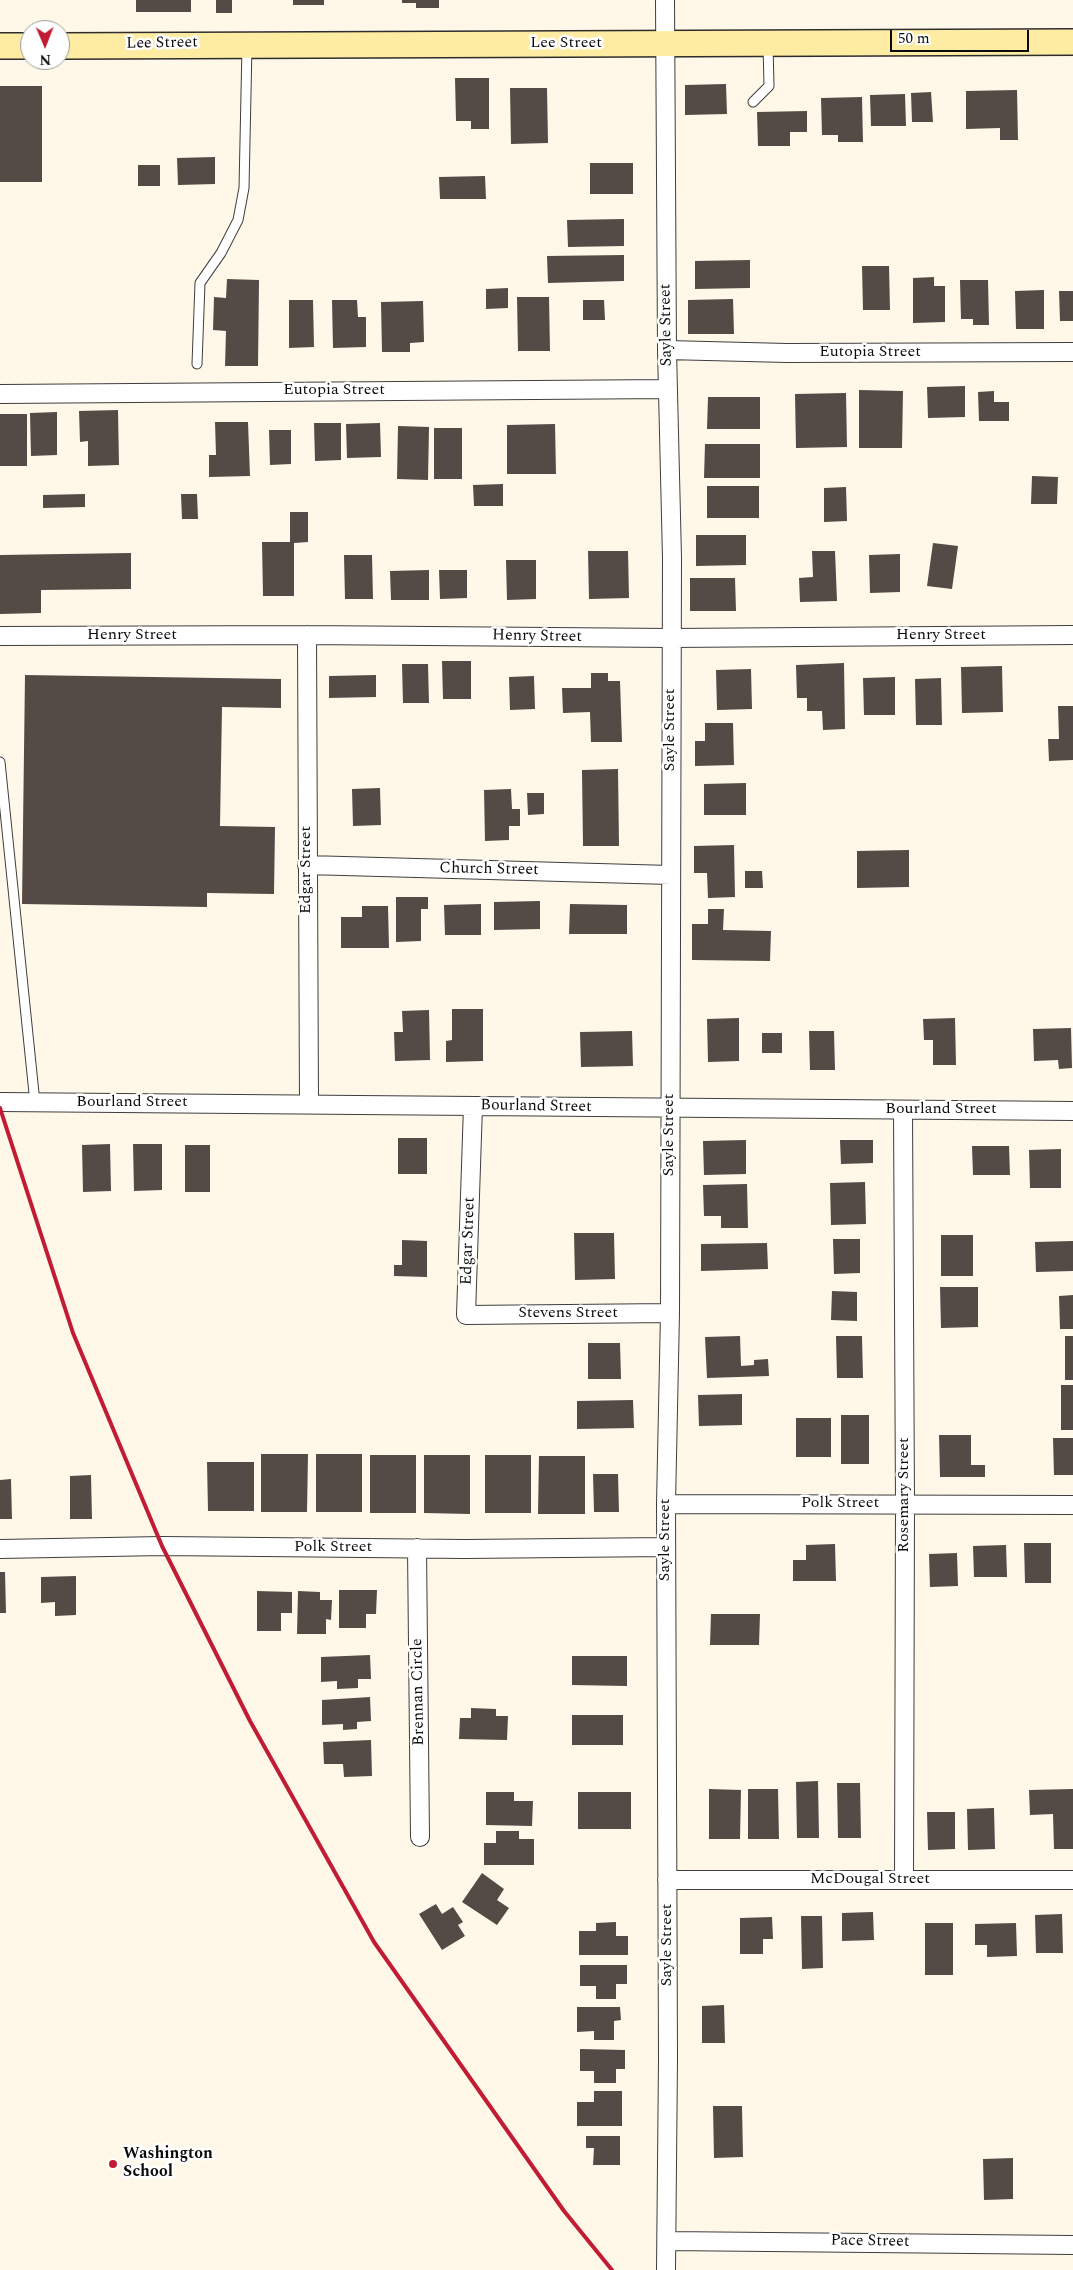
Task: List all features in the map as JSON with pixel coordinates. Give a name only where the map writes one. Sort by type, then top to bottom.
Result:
[{"type":"main road","name":"Lee Street","points":[[70,46],[1073,42]]},
{"type":"main road","points":[[0,46],[20,46]]},
{"type":"street","name":"Sayle Street","points":[[665,0],[667,389],[672,558],[670,1313],[666,1504],[668,1880],[666,2270]]},
{"type":"street","name":"Eutopia Street","points":[[667,350],[787,353],[1073,352]]},
{"type":"street","name":"Eutopia Street","points":[[0,394],[667,389]]},
{"type":"street","name":"Henry Street","points":[[0,636],[307,635],[671,638],[1073,635]]},
{"type":"street","name":"Edgar Street","points":[[307,635],[309,1104]]},
{"type":"street","name":"Church Street","points":[[307,865],[671,875]]},
{"type":"street","name":"Bourland Street","points":[[0,1102],[1073,1111]]},
{"type":"street","name":"Edgar Street","points":[[466,1315],[473,1106]]},
{"type":"street","name":"Rosemary Street","points":[[903,1110],[904,1880]]},
{"type":"street","name":"Stevens Street","points":[[466,1315],[670,1313]]},
{"type":"street","name":"Polk Street","points":[[666,1504],[1073,1505]]},
{"type":"street","name":"Polk Street","points":[[0,1549],[162,1546],[666,1547]]},
{"type":"street","name":"Brennan Circle","points":[[417,1548],[420,1836]]},
{"type":"street","name":"McDougal Street","points":[[668,1880],[1073,1880]]},
{"type":"street","name":"Pace Street","points":[[666,2241],[1073,2245]]},
{"type":"lane","points":[[753,102],[769,86],[768,43]]},
{"type":"lane","points":[[197,364],[200,283],[221,253],[238,220],[244,188],[247,44]]},
{"type":"lane","points":[[0,762],[35,1103]]},
{"type":"building","points":[[136,0],[191,0],[191,12],[136,12]]},
{"type":"building","points":[[216,0],[232,0],[232,13],[216,13]]},
{"type":"building","points":[[293,0],[324,0],[324,5],[293,5]]},
{"type":"building","points":[[402,0],[439,0],[439,8],[416,8],[416,3],[402,3]]},
{"type":"building","points":[[455,78],[489,78],[489,129],[471,129],[471,121],[456,121]]},
{"type":"building","points":[[726,84],[727,114],[685,115],[685,85]]},
{"type":"building","points":[[0,86],[42,86],[42,182],[0,182]]},
{"type":"building","points":[[510,88],[547,88],[548,143],[511,144]]},
{"type":"building","points":[[1017,90],[1018,140],[1000,140],[1000,128],[966,129],[966,91]]},
{"type":"building","points":[[931,92],[933,122],[912,122],[911,93]]},
{"type":"building","points":[[905,94],[906,126],[871,126],[870,95]]},
{"type":"building","points":[[862,97],[863,142],[838,142],[838,135],[822,135],[821,98]]},
{"type":"building","points":[[807,111],[807,132],[790,132],[790,146],[758,146],[757,112]]},
{"type":"building","points":[[215,157],[215,184],[178,185],[177,158]]},
{"type":"building","points":[[590,163],[633,163],[633,194],[590,194]]},
{"type":"building","points":[[138,165],[160,165],[160,186],[138,186]]},
{"type":"building","points":[[485,176],[486,199],[440,199],[439,177]]},
{"type":"building","points":[[624,219],[624,246],[568,247],[567,220]]},
{"type":"building","points":[[624,255],[624,281],[548,283],[547,256]]},
{"type":"building","points":[[750,260],[750,288],[695,289],[695,261]]},
{"type":"building","points":[[862,266],[889,266],[890,310],[863,310]]},
{"type":"building","points":[[934,277],[934,286],[945,286],[945,322],[913,323],[913,278]]},
{"type":"building","points":[[227,279],[259,280],[258,366],[225,366],[226,331],[213,330],[214,297],[226,298]]},
{"type":"building","points":[[960,280],[988,280],[989,325],[973,325],[973,319],[961,319]]},
{"type":"building","points":[[508,288],[508,308],[486,309],[486,289]]},
{"type":"building","points":[[1044,290],[1044,329],[1016,329],[1015,291]]},
{"type":"building","points":[[1059,291],[1073,291],[1073,321],[1060,321]]},
{"type":"building","points":[[517,297],[549,297],[550,351],[518,351]]},
{"type":"building","points":[[733,299],[734,334],[688,334],[688,300]]},
{"type":"building","points":[[289,300],[313,300],[314,347],[289,348]]},
{"type":"building","points":[[332,300],[357,300],[358,317],[366,317],[366,347],[333,348]]},
{"type":"building","points":[[583,300],[604,300],[605,320],[583,320]]},
{"type":"building","points":[[423,301],[424,342],[410,343],[410,352],[382,352],[381,302]]},
{"type":"building","points":[[965,386],[965,417],[928,418],[927,387]]},
{"type":"building","points":[[859,390],[903,391],[902,448],[859,448]]},
{"type":"building","points":[[994,391],[994,402],[1009,402],[1009,421],[979,421],[978,392]]},
{"type":"building","points":[[846,393],[847,447],[796,448],[795,394]]},
{"type":"building","points":[[708,397],[760,397],[760,429],[707,429]]},
{"type":"building","points":[[118,410],[119,465],[88,466],[88,441],[80,442],[79,411]]},
{"type":"building","points":[[57,412],[57,455],[31,456],[30,413]]},
{"type":"building","points":[[0,414],[27,414],[27,466],[0,466]]},
{"type":"building","points":[[215,422],[248,422],[250,476],[209,477],[209,455],[216,455]]},
{"type":"building","points":[[314,423],[341,423],[341,460],[315,461]]},
{"type":"building","points":[[380,423],[381,457],[347,458],[346,424]]},
{"type":"building","points":[[555,424],[556,474],[507,474],[507,425]]},
{"type":"building","points":[[398,426],[429,427],[428,480],[397,479]]},
{"type":"building","points":[[434,428],[462,428],[462,479],[434,479]]},
{"type":"building","points":[[269,430],[291,430],[291,464],[270,465]]},
{"type":"building","points":[[705,444],[760,444],[760,478],[704,478]]},
{"type":"building","points":[[1032,476],[1058,477],[1057,504],[1031,504]]},
{"type":"building","points":[[503,484],[503,506],[474,506],[473,485]]},
{"type":"building","points":[[707,486],[759,486],[759,518],[707,518]]},
{"type":"building","points":[[846,487],[847,521],[824,522],[824,488]]},
{"type":"building","points":[[85,494],[85,507],[43,508],[43,495]]},
{"type":"building","points":[[181,494],[197,494],[198,519],[182,519]]},
{"type":"building","points":[[290,512],[308,512],[308,542],[294,543],[294,596],[263,596],[262,542],[290,542]]},
{"type":"building","points":[[696,535],[746,535],[746,565],[696,566]]},
{"type":"building","points":[[933,543],[958,546],[952,589],[927,586]]},
{"type":"building","points":[[588,551],[628,551],[629,598],[589,599]]},
{"type":"building","points":[[812,551],[835,551],[837,601],[800,602],[799,578],[813,577]]},
{"type":"building","points":[[131,553],[131,589],[41,590],[41,613],[0,614],[0,555]]},
{"type":"building","points":[[900,554],[900,592],[870,593],[869,555]]},
{"type":"building","points":[[344,555],[372,555],[373,599],[345,599]]},
{"type":"building","points":[[506,560],[536,560],[536,599],[507,600]]},
{"type":"building","points":[[429,570],[429,600],[391,600],[390,571]]},
{"type":"building","points":[[439,570],[467,570],[467,598],[440,599]]},
{"type":"building","points":[[690,578],[735,578],[736,611],[690,611]]},
{"type":"building","points":[[442,661],[471,661],[471,699],[443,699]]},
{"type":"building","points":[[844,663],[845,729],[823,730],[822,711],[807,711],[807,698],[797,698],[796,665]]},
{"type":"building","points":[[402,664],[428,664],[429,703],[403,703]]},
{"type":"building","points":[[1002,666],[1003,712],[962,713],[961,667]]},
{"type":"building","points":[[751,669],[752,709],[717,710],[716,670]]},
{"type":"building","points":[[591,673],[608,673],[608,681],[620,681],[622,742],[591,742],[590,712],[563,713],[562,688],[591,688]]},
{"type":"building","points":[[25,675],[281,679],[281,708],[222,707],[220,826],[275,827],[274,894],[207,893],[207,907],[22,904]]},
{"type":"building","points":[[376,675],[376,697],[329,698],[329,676]]},
{"type":"building","points":[[534,676],[535,709],[510,710],[509,677]]},
{"type":"building","points":[[895,677],[895,715],[864,715],[863,678]]},
{"type":"building","points":[[941,678],[942,725],[916,725],[915,679]]},
{"type":"building","points":[[1058,706],[1073,706],[1073,760],[1049,761],[1048,739],[1059,739]]},
{"type":"building","points":[[705,723],[733,723],[734,765],[695,766],[695,741],[705,741]]},
{"type":"building","points":[[618,769],[619,846],[583,846],[582,770]]},
{"type":"building","points":[[746,783],[746,815],[704,815],[704,784]]},
{"type":"building","points":[[380,788],[381,825],[353,826],[352,789]]},
{"type":"building","points":[[511,789],[512,809],[520,809],[520,826],[509,826],[509,840],[485,841],[484,790]]},
{"type":"building","points":[[527,793],[544,793],[544,814],[528,815]]},
{"type":"building","points":[[734,845],[735,897],[708,898],[707,873],[694,873],[694,846]]},
{"type":"building","points":[[909,850],[909,887],[857,888],[857,851]]},
{"type":"building","points":[[745,871],[762,871],[763,888],[745,888]]},
{"type":"building","points":[[396,897],[428,897],[428,909],[421,909],[421,941],[396,942]]},
{"type":"building","points":[[540,901],[540,929],[494,930],[494,902]]},
{"type":"building","points":[[481,904],[481,935],[445,935],[444,905]]},
{"type":"building","points":[[570,904],[627,905],[627,934],[569,934]]},
{"type":"building","points":[[362,906],[388,906],[389,948],[341,948],[341,917],[362,917]]},
{"type":"building","points":[[708,909],[724,909],[723,930],[771,931],[770,961],[692,960],[692,924],[708,924]]},
{"type":"building","points":[[452,1009],[483,1009],[483,1061],[446,1062],[446,1041],[452,1040]]},
{"type":"building","points":[[429,1010],[430,1060],[395,1061],[394,1032],[403,1032],[402,1011]]},
{"type":"building","points":[[739,1018],[739,1061],[708,1062],[707,1019]]},
{"type":"building","points":[[955,1018],[956,1065],[933,1065],[933,1040],[924,1040],[923,1019]]},
{"type":"building","points":[[1071,1028],[1072,1068],[1059,1069],[1058,1060],[1034,1061],[1033,1029]]},
{"type":"building","points":[[632,1031],[633,1066],[581,1067],[580,1032]]},
{"type":"building","points":[[809,1031],[834,1031],[835,1070],[810,1070]]},
{"type":"building","points":[[762,1033],[782,1033],[782,1053],[762,1053]]},
{"type":"building","points":[[398,1138],[427,1138],[427,1174],[398,1174]]},
{"type":"building","points":[[746,1140],[746,1174],[704,1175],[703,1141]]},
{"type":"building","points":[[840,1140],[873,1140],[873,1163],[841,1164]]},
{"type":"building","points":[[110,1144],[111,1191],[83,1192],[82,1145]]},
{"type":"building","points":[[133,1144],[162,1144],[162,1190],[134,1191]]},
{"type":"building","points":[[185,1145],[210,1145],[210,1192],[185,1192]]},
{"type":"building","points":[[972,1146],[1009,1146],[1010,1175],[973,1175]]},
{"type":"building","points":[[1061,1149],[1061,1188],[1030,1188],[1029,1150]]},
{"type":"building","points":[[865,1182],[866,1224],[831,1225],[830,1183]]},
{"type":"building","points":[[747,1184],[748,1228],[721,1228],[721,1216],[704,1216],[703,1185]]},
{"type":"building","points":[[574,1233],[614,1233],[615,1279],[575,1280]]},
{"type":"building","points":[[941,1235],[973,1235],[973,1276],[941,1276]]},
{"type":"building","points":[[833,1239],[860,1239],[860,1273],[834,1274]]},
{"type":"building","points":[[402,1240],[427,1241],[427,1277],[394,1276],[394,1265],[402,1265]]},
{"type":"building","points":[[1073,1241],[1073,1271],[1036,1272],[1035,1242]]},
{"type":"building","points":[[767,1243],[768,1269],[701,1271],[701,1244]]},
{"type":"building","points":[[940,1287],[978,1287],[978,1327],[941,1328]]},
{"type":"building","points":[[832,1291],[857,1292],[857,1321],[831,1320]]},
{"type":"building","points":[[1073,1295],[1073,1329],[1060,1329],[1059,1296]]},
{"type":"building","points":[[740,1336],[741,1366],[754,1365],[754,1360],[768,1359],[769,1376],[707,1378],[705,1337]]},
{"type":"building","points":[[836,1336],[862,1336],[863,1378],[837,1378]]},
{"type":"building","points":[[1065,1336],[1073,1336],[1073,1380],[1065,1380]]},
{"type":"building","points":[[588,1343],[620,1343],[621,1379],[588,1379]]},
{"type":"building","points":[[1061,1385],[1073,1385],[1073,1430],[1061,1430]]},
{"type":"building","points":[[742,1394],[742,1425],[699,1426],[698,1395]]},
{"type":"building","points":[[633,1400],[634,1428],[577,1429],[577,1401]]},
{"type":"building","points":[[841,1415],[869,1415],[869,1464],[841,1464]]},
{"type":"building","points":[[796,1418],[831,1418],[831,1457],[796,1457]]},
{"type":"building","points":[[939,1435],[971,1435],[971,1465],[985,1465],[985,1477],[940,1477]]},
{"type":"building","points":[[1053,1438],[1073,1438],[1073,1475],[1054,1475]]},
{"type":"building","points":[[261,1454],[308,1454],[307,1512],[261,1512]]},
{"type":"building","points":[[316,1454],[362,1454],[362,1512],[316,1512]]},
{"type":"building","points":[[370,1455],[416,1455],[416,1513],[370,1513]]},
{"type":"building","points":[[424,1455],[470,1455],[470,1514],[424,1513]]},
{"type":"building","points":[[485,1455],[531,1455],[531,1513],[485,1513]]},
{"type":"building","points":[[539,1456],[585,1456],[585,1514],[538,1514]]},
{"type":"building","points":[[207,1462],[254,1462],[254,1511],[208,1511]]},
{"type":"building","points":[[593,1474],[618,1474],[619,1512],[594,1512]]},
{"type":"building","points":[[91,1475],[92,1519],[70,1519],[70,1476]]},
{"type":"building","points":[[11,1479],[12,1519],[0,1519],[0,1480]]},
{"type":"building","points":[[1024,1543],[1051,1543],[1051,1583],[1025,1583]]},
{"type":"building","points":[[835,1544],[836,1581],[793,1581],[793,1560],[806,1560],[806,1545]]},
{"type":"building","points":[[1006,1545],[1007,1577],[974,1577],[973,1546]]},
{"type":"building","points":[[957,1553],[958,1586],[930,1587],[929,1554]]},
{"type":"building","points":[[0,1572],[5,1572],[6,1613],[0,1613]]},
{"type":"building","points":[[76,1576],[76,1615],[55,1616],[55,1602],[41,1603],[41,1577]]},
{"type":"building","points":[[339,1590],[377,1590],[376,1614],[366,1614],[366,1628],[339,1628]]},
{"type":"building","points":[[257,1591],[292,1592],[292,1613],[281,1613],[281,1631],[257,1631]]},
{"type":"building","points":[[298,1591],[320,1592],[320,1600],[332,1600],[331,1620],[326,1619],[326,1634],[297,1634]]},
{"type":"building","points":[[711,1614],[760,1614],[759,1645],[710,1645]]},
{"type":"building","points":[[370,1655],[371,1679],[358,1679],[358,1688],[337,1689],[337,1681],[321,1682],[321,1657]]},
{"type":"building","points":[[572,1656],[627,1656],[627,1686],[572,1685]]},
{"type":"building","points":[[370,1697],[371,1721],[357,1722],[357,1729],[343,1730],[343,1724],[322,1725],[322,1700]]},
{"type":"building","points":[[471,1708],[496,1709],[496,1716],[508,1716],[507,1740],[459,1739],[460,1718],[471,1718]]},
{"type":"building","points":[[572,1715],[623,1715],[623,1745],[572,1745]]},
{"type":"building","points":[[371,1740],[372,1776],[344,1777],[343,1764],[324,1764],[323,1742]]},
{"type":"building","points":[[818,1781],[819,1838],[797,1838],[796,1782]]},
{"type":"building","points":[[837,1783],[860,1783],[861,1838],[838,1838]]},
{"type":"building","points":[[709,1789],[741,1790],[740,1839],[709,1839]]},
{"type":"building","points":[[748,1789],[778,1789],[779,1839],[748,1839]]},
{"type":"building","points":[[1073,1789],[1073,1849],[1054,1849],[1053,1814],[1030,1815],[1029,1790]]},
{"type":"building","points":[[486,1792],[514,1792],[514,1801],[533,1801],[532,1826],[486,1825]]},
{"type":"building","points":[[578,1792],[631,1792],[631,1829],[578,1829]]},
{"type":"building","points":[[994,1808],[995,1849],[968,1850],[967,1809]]},
{"type":"building","points":[[927,1812],[955,1812],[955,1849],[928,1850]]},
{"type":"building","points":[[496,1831],[519,1831],[519,1839],[534,1839],[534,1865],[484,1865],[484,1843],[496,1843]]},
{"type":"building","points":[[482,1873],[504,1889],[497,1900],[509,1908],[497,1925],[462,1902]]},
{"type":"building","points":[[436,1904],[442,1914],[453,1907],[463,1922],[458,1925],[465,1936],[442,1950],[419,1914]]},
{"type":"building","points":[[873,1912],[874,1940],[842,1941],[842,1913]]},
{"type":"building","points":[[1062,1914],[1063,1953],[1036,1953],[1035,1915]]},
{"type":"building","points":[[801,1916],[822,1916],[823,1968],[802,1969]]},
{"type":"building","points":[[772,1917],[773,1939],[763,1939],[763,1954],[740,1954],[740,1918]]},
{"type":"building","points":[[616,1922],[616,1936],[628,1936],[628,1955],[579,1955],[579,1931],[596,1931],[596,1923]]},
{"type":"building","points":[[925,1923],[953,1923],[953,1975],[925,1975]]},
{"type":"building","points":[[1016,1923],[1017,1956],[987,1957],[987,1945],[975,1945],[975,1924]]},
{"type":"building","points":[[580,1965],[627,1965],[627,1984],[616,1984],[616,1999],[596,1999],[596,1986],[580,1986]]},
{"type":"building","points":[[724,2005],[725,2043],[702,2043],[702,2006]]},
{"type":"building","points":[[577,2007],[620,2007],[621,2020],[614,2021],[614,2040],[594,2040],[594,2031],[577,2032]]},
{"type":"building","points":[[580,2049],[625,2050],[625,2069],[616,2069],[616,2083],[594,2083],[594,2071],[580,2071]]},
{"type":"building","points":[[594,2091],[622,2091],[622,2126],[577,2126],[577,2102],[594,2102]]},
{"type":"building","points":[[713,2106],[742,2106],[743,2157],[714,2158]]},
{"type":"building","points":[[586,2136],[620,2136],[620,2165],[593,2165],[594,2148],[586,2148]]},
{"type":"building","points":[[1013,2158],[1013,2199],[984,2200],[983,2159]]},
{"type":"railway","points":[[0,1108],[73,1333],[162,1546],[250,1721],[374,1942],[564,2211],[612,2270]]},
{"type":"place","name":"Washington School","points":[[113,2164]]}]
